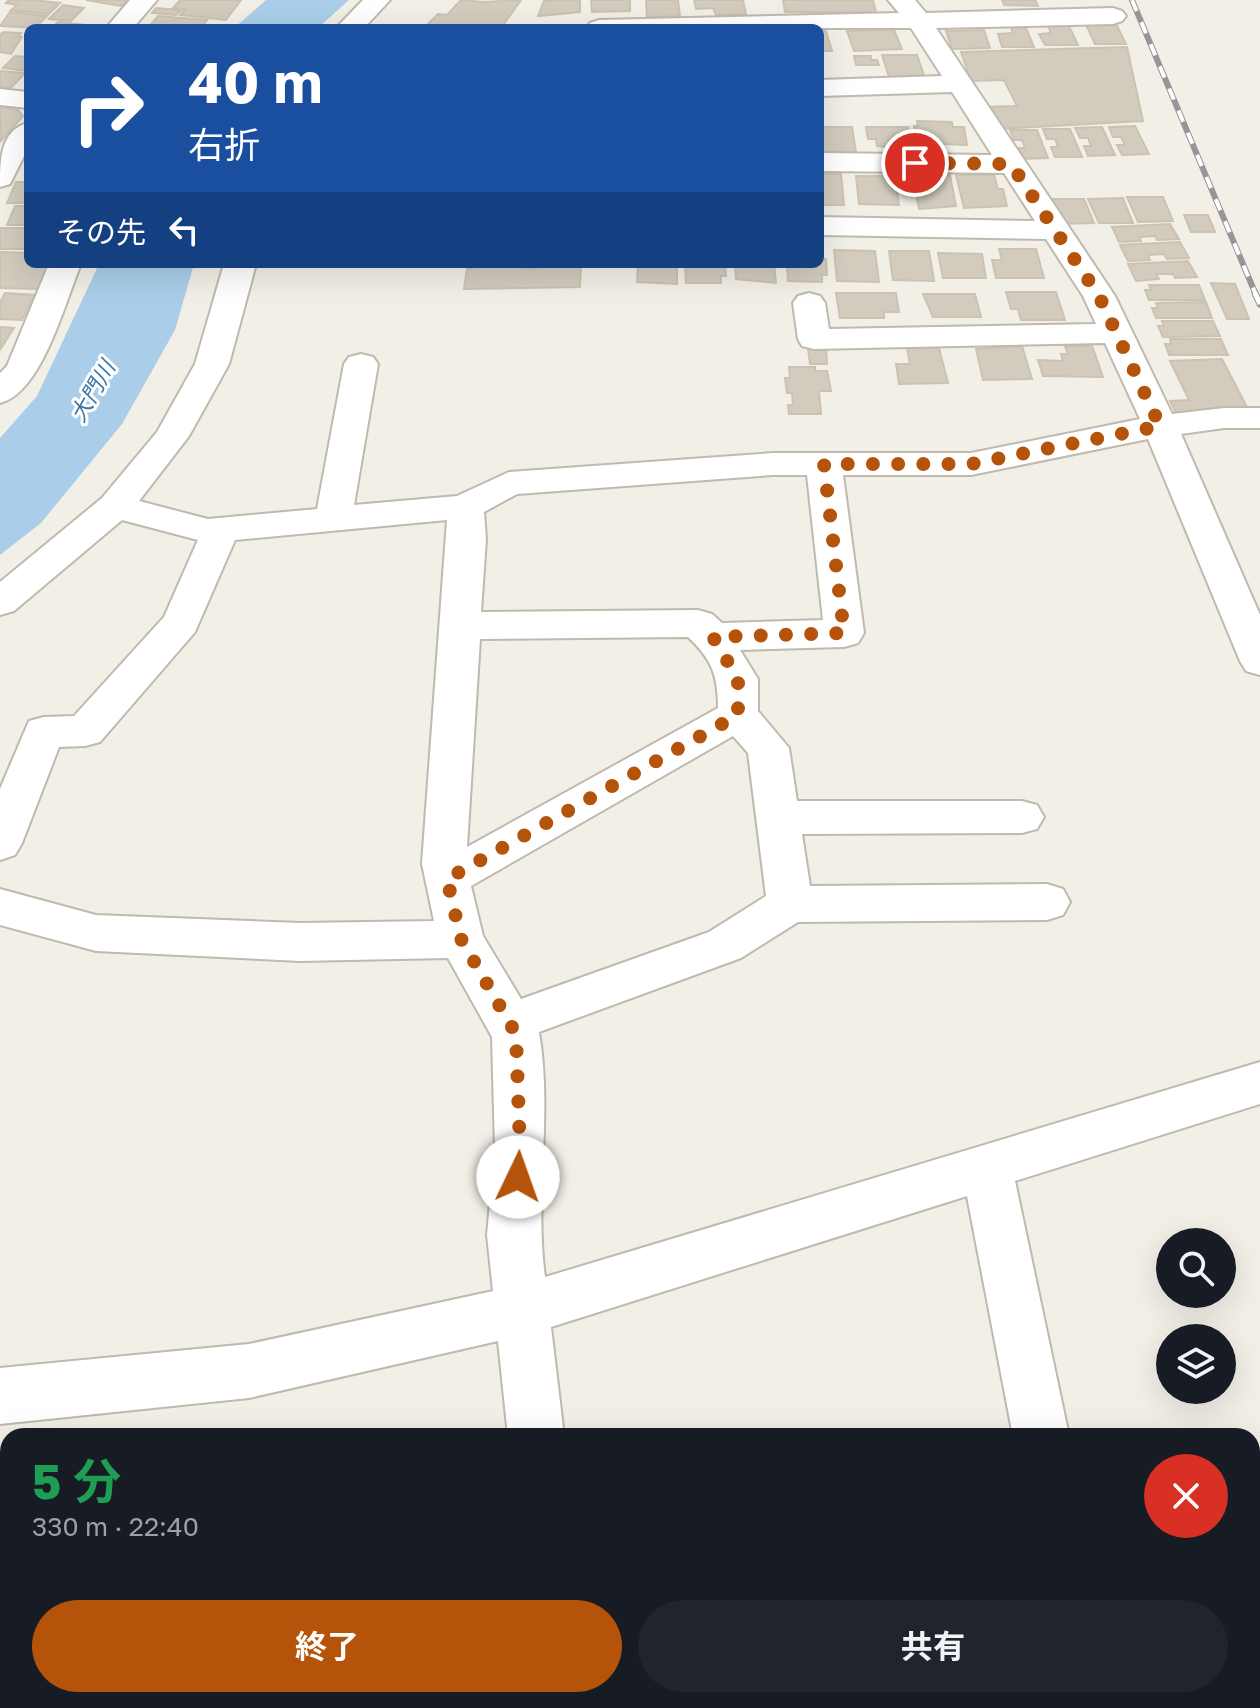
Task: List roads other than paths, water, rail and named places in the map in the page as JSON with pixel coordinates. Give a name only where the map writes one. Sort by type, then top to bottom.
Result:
[{"type":"street","points":[[123,24],[144,0]]},
{"type":"street","points":[[353,24],[377,0]]},
{"type":"street","points":[[910,10],[1099,296],[1160,426],[1260,661]]},
{"type":"street","points":[[668,24],[910,10],[1113,16]]},
{"type":"street","points":[[824,88],[960,84]]},
{"type":"street","points":[[0,97],[24,100]]},
{"type":"street","points":[[0,178],[18,143]]},
{"type":"street","points":[[824,162],[1011,164]]},
{"type":"street","points":[[824,226],[1054,230]]},
{"type":"street","points":[[0,393],[22,369],[63,268]]},
{"type":"street","points":[[0,602],[115,506],[172,436],[212,364],[239,268]]},
{"type":"street","points":[[809,303],[814,339],[1116,333]]},
{"type":"street","points":[[334,518],[361,364]]},
{"type":"street","points":[[115,506],[208,531],[465,507],[509,483],[773,464],[971,464],[1160,426],[1224,418],[1260,418]]},
{"type":"street","points":[[713,637],[844,633],[824,464]]},
{"type":"street","points":[[465,507],[467,539],[444,864],[461,939],[516,1034],[520,1149],[513,1235],[535,1428]]},
{"type":"street","points":[[0,843],[44,732],[85,731],[181,623],[221,530]]},
{"type":"street","points":[[461,626],[698,623],[713,637],[738,679],[738,715],[768,748],[790,904]]},
{"type":"street","points":[[447,879],[738,715]]},
{"type":"street","points":[[778,818],[1022,817]]},
{"type":"street","points":[[509,1023],[725,945],[790,904],[1047,902]]},
{"type":"street","points":[[0,907],[96,933],[300,942],[461,939]]},
{"type":"street","points":[[0,1396],[249,1371],[522,1310],[1260,1083]]},
{"type":"street","points":[[987,1167],[1039,1428]]},
{"type":"water","points":[[266,0],[349,0],[322,24],[239,24]]},
{"type":"water","name":"大門川","points":[[97,268],[193,268],[175,330],[122,424],[41,523],[0,555],[0,438],[37,396]]},
{"type":"railway","points":[[1132,0],[1256,295]]},
{"type":"railway","points":[[1255,293],[1260,304]]}]
